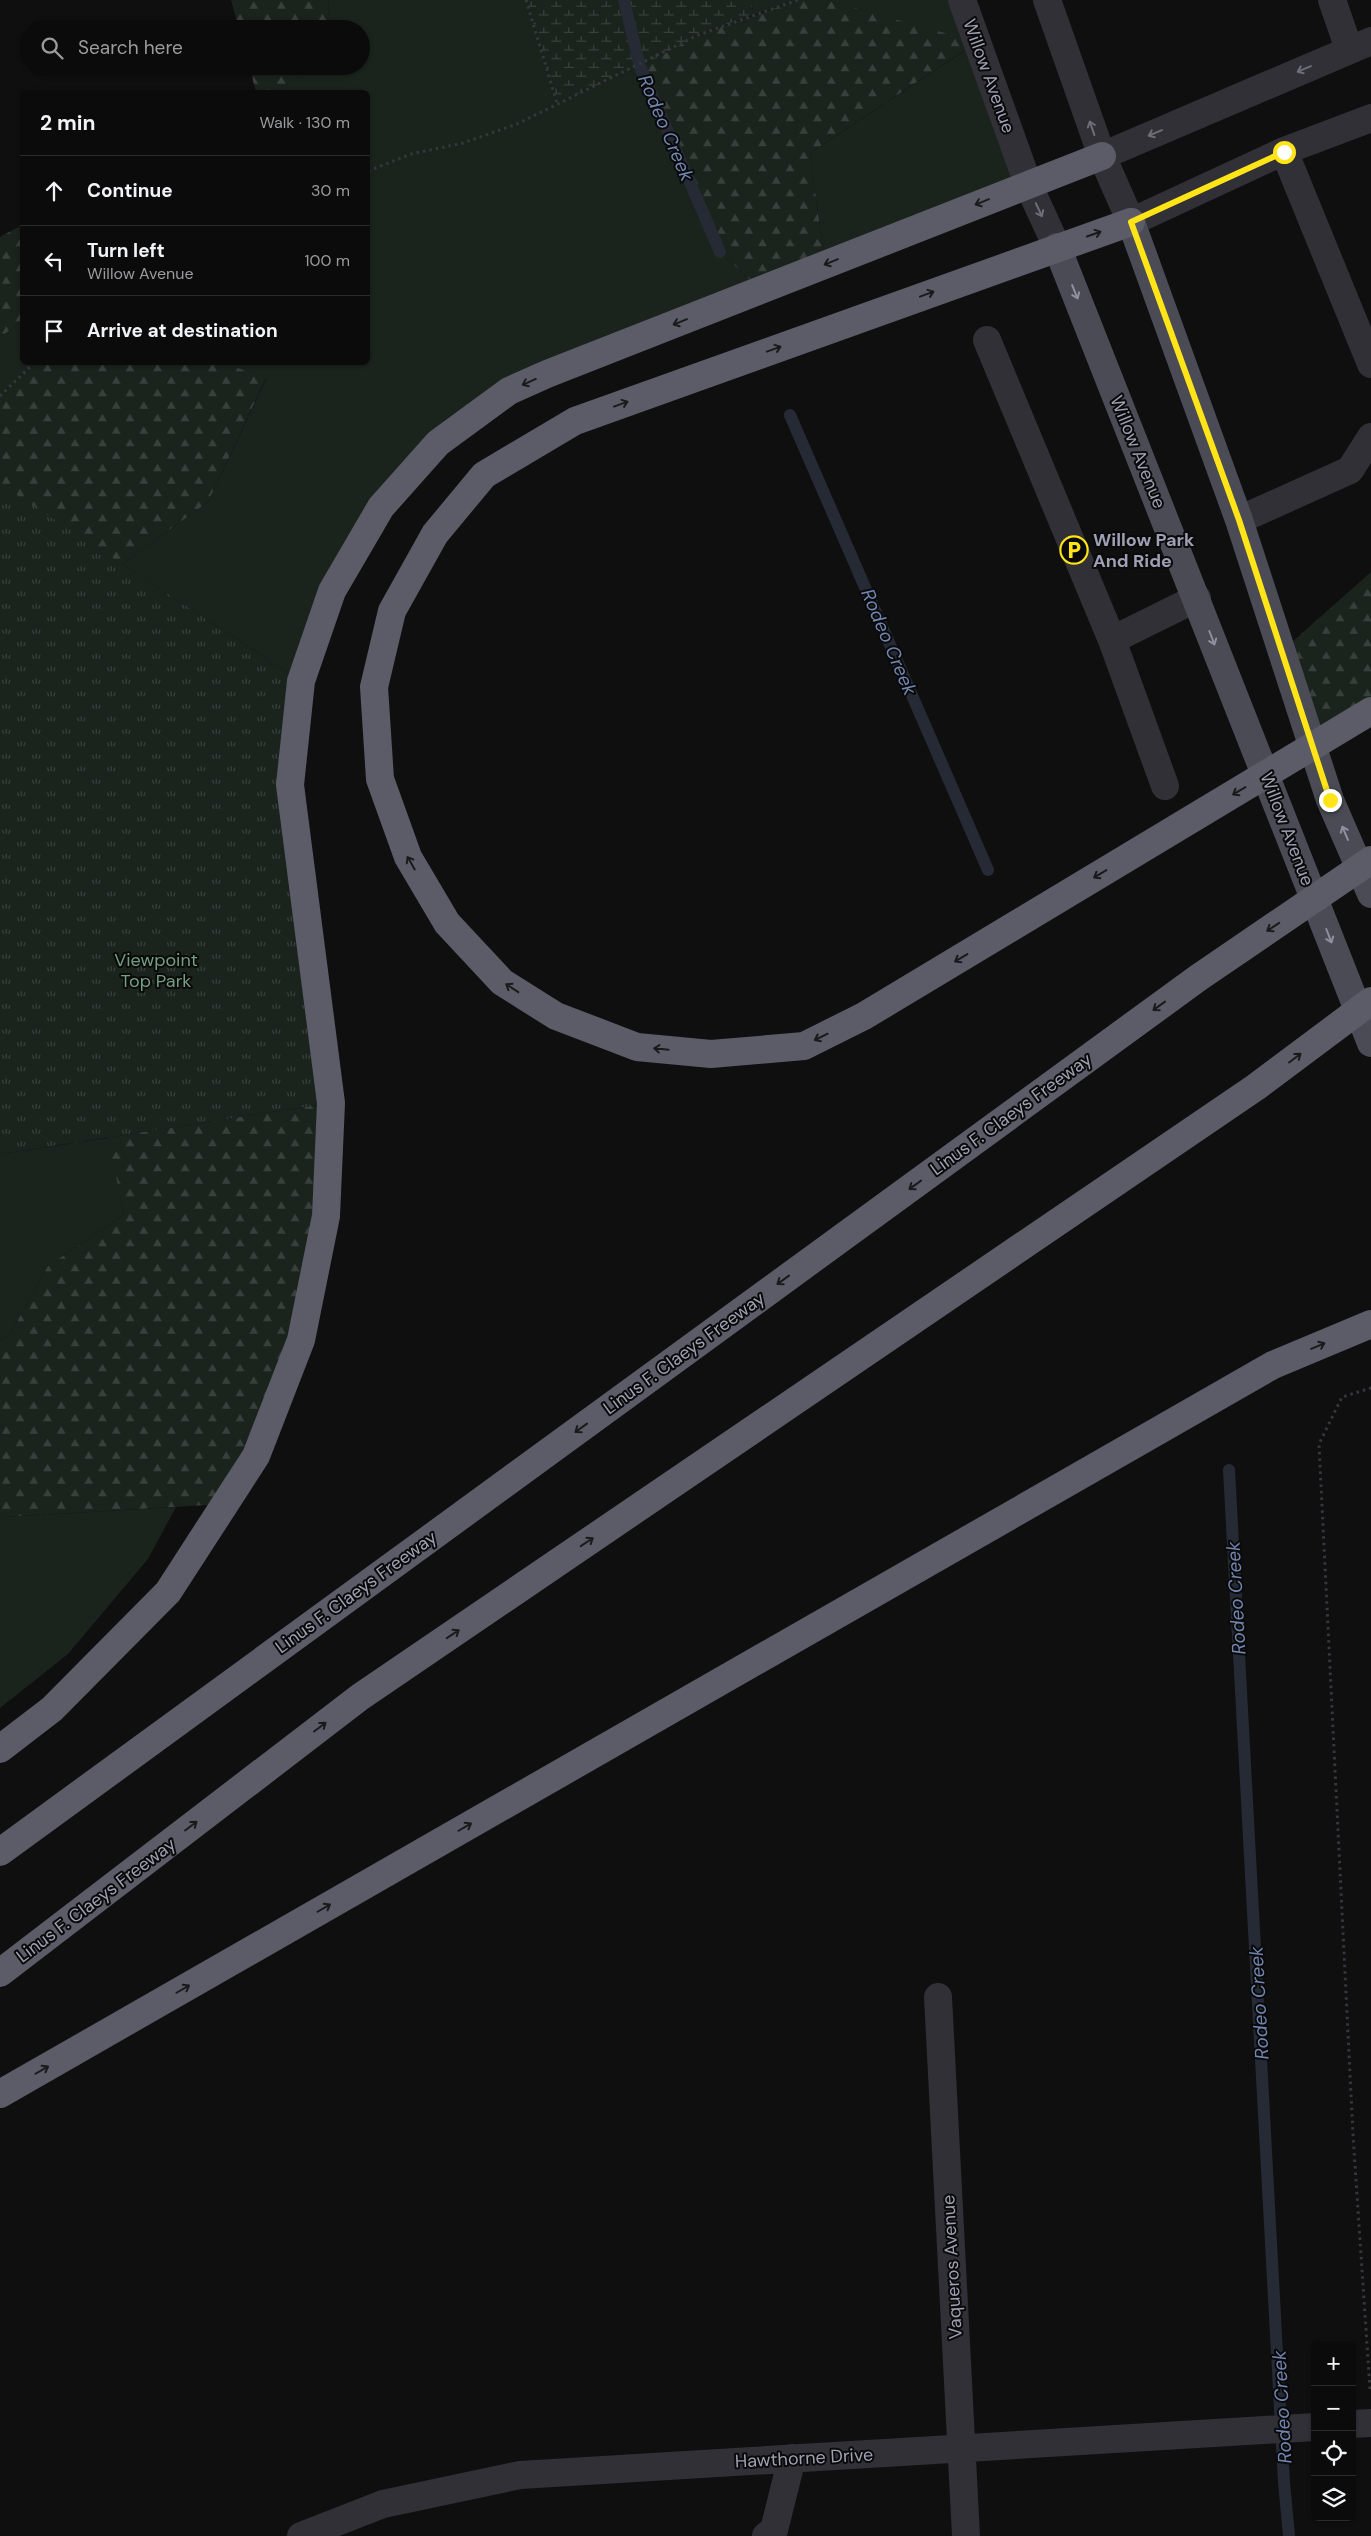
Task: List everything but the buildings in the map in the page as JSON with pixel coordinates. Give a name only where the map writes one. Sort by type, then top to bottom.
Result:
[{"type":"highway","points":[[0,1749],[52,1709],[168,1592],[256,1456],[301,1340],[326,1216],[331,1103],[290,785],[301,681],[332,591],[381,507],[438,443],[509,391],[547,374],[1102,156]]},
{"type":"highway","points":[[1131,222],[575,421],[484,475],[435,534],[392,611],[374,687],[380,779],[408,857],[447,923],[502,982],[556,1016],[637,1047],[711,1054],[804,1046],[864,1016],[1371,711]]},
{"type":"highway","name":"Linus F. Claeys Freeway","points":[[0,1852],[1198,978],[1371,860]]},
{"type":"highway","name":"Linus F. Claeys Freeway","points":[[0,1973],[360,1697],[1256,1087],[1371,1001]]},
{"type":"highway","points":[[0,2094],[1273,1365],[1371,1324]]},
{"type":"main road","points":[[1131,222],[1239,520],[1330,800],[1371,894]]},
{"type":"main road","name":"Willow Avenue","points":[[1057,247],[1197,598],[1371,1044]]},
{"type":"street","name":"Willow Avenue","points":[[962,0],[1028,184],[1057,247]]},
{"type":"street","points":[[1047,0],[1102,156],[1131,222],[1284,152],[1371,118]]},
{"type":"street","points":[[1102,156],[1360,45],[1332,0]]},
{"type":"street","points":[[1284,152],[1371,364]]},
{"type":"street","points":[[987,340],[1112,640],[1165,786]]},
{"type":"street","points":[[1239,520],[1350,470],[1371,437]]},
{"type":"street","points":[[1112,640],[1197,598]]},
{"type":"street","name":"Vaqueros Avenue","points":[[938,1997],[966,2536]]},
{"type":"street","points":[[1356,2424],[1371,2423]]},
{"type":"street","name":"Hawthorne Drive","points":[[301,2536],[383,2504],[520,2475],[1311,2427]]},
{"type":"street","points":[[766,2536],[774,2530],[792,2458]]},
{"type":"path","points":[[526,0],[557,103]]},
{"type":"path","points":[[370,170],[411,154],[463,143],[517,124],[698,35],[798,0]]},
{"type":"path","points":[[0,396],[32,365]]},
{"type":"path","points":[[1370,2392],[1353,2135],[1318,1444],[1342,1397],[1371,1388]]},
{"type":"green space","points":[[231,0],[328,0],[329,20],[237,20]]},
{"type":"green space","points":[[328,0],[526,0],[557,103],[640,67],[720,252],[761,290],[509,391],[381,507],[301,681],[122,564],[208,502],[266,379],[229,365],[370,365],[370,90],[278,90],[300,75],[370,75],[370,20],[329,20]]},
{"type":"green space","points":[[526,0],[752,0],[753,15],[698,35],[640,67],[557,103]]},
{"type":"green space","points":[[752,0],[798,0],[753,15]]},
{"type":"green space","points":[[798,0],[826,0],[977,42],[810,153],[825,265],[761,290],[720,252],[640,67],[698,35]]},
{"type":"green space","points":[[826,0],[962,0],[1028,184],[825,265],[810,153],[976,43]]},
{"type":"green space","points":[[251,75],[300,75],[278,90],[255,90]]},
{"type":"green space","points":[[20,226],[20,323],[0,337],[0,237]]},
{"type":"green space","points":[[20,323],[20,365],[33,365],[0,396],[0,337]]},
{"type":"green space","points":[[33,365],[230,365],[266,378],[208,502],[122,564],[95,604],[0,795],[0,396]]},
{"type":"green space","name":"Viewpoint Top Park","points":[[0,484],[301,681],[290,785],[331,1103],[0,1154]]},
{"type":"green space","points":[[1371,572],[1371,715],[1314,750],[1282,651]]},
{"type":"green space","points":[[331,1103],[301,1340],[224,1504],[5,1517],[0,1519],[0,1340],[9,1336],[48,1266],[124,1215],[108,1138],[0,1154]]},
{"type":"green space","points":[[109,1138],[124,1215],[48,1266],[9,1336],[0,1340],[0,1154]]},
{"type":"green space","points":[[176,1507],[148,1559],[68,1654],[0,1708],[0,1519],[5,1517]]},
{"type":"waterway","name":"Rodeo Creek","points":[[624,0],[640,67],[720,252]]},
{"type":"waterway","name":"Rodeo Creek","points":[[790,415],[988,870]]},
{"type":"waterway","name":"Rodeo Creek","points":[[1229,1470],[1284,2482],[1289,2536]]},
{"type":"place","name":"Willow Park And Ride","points":[[1074,550]]},
{"type":"route","points":[[1284,152],[1131,222],[1239,520],[1330,800]]}]
